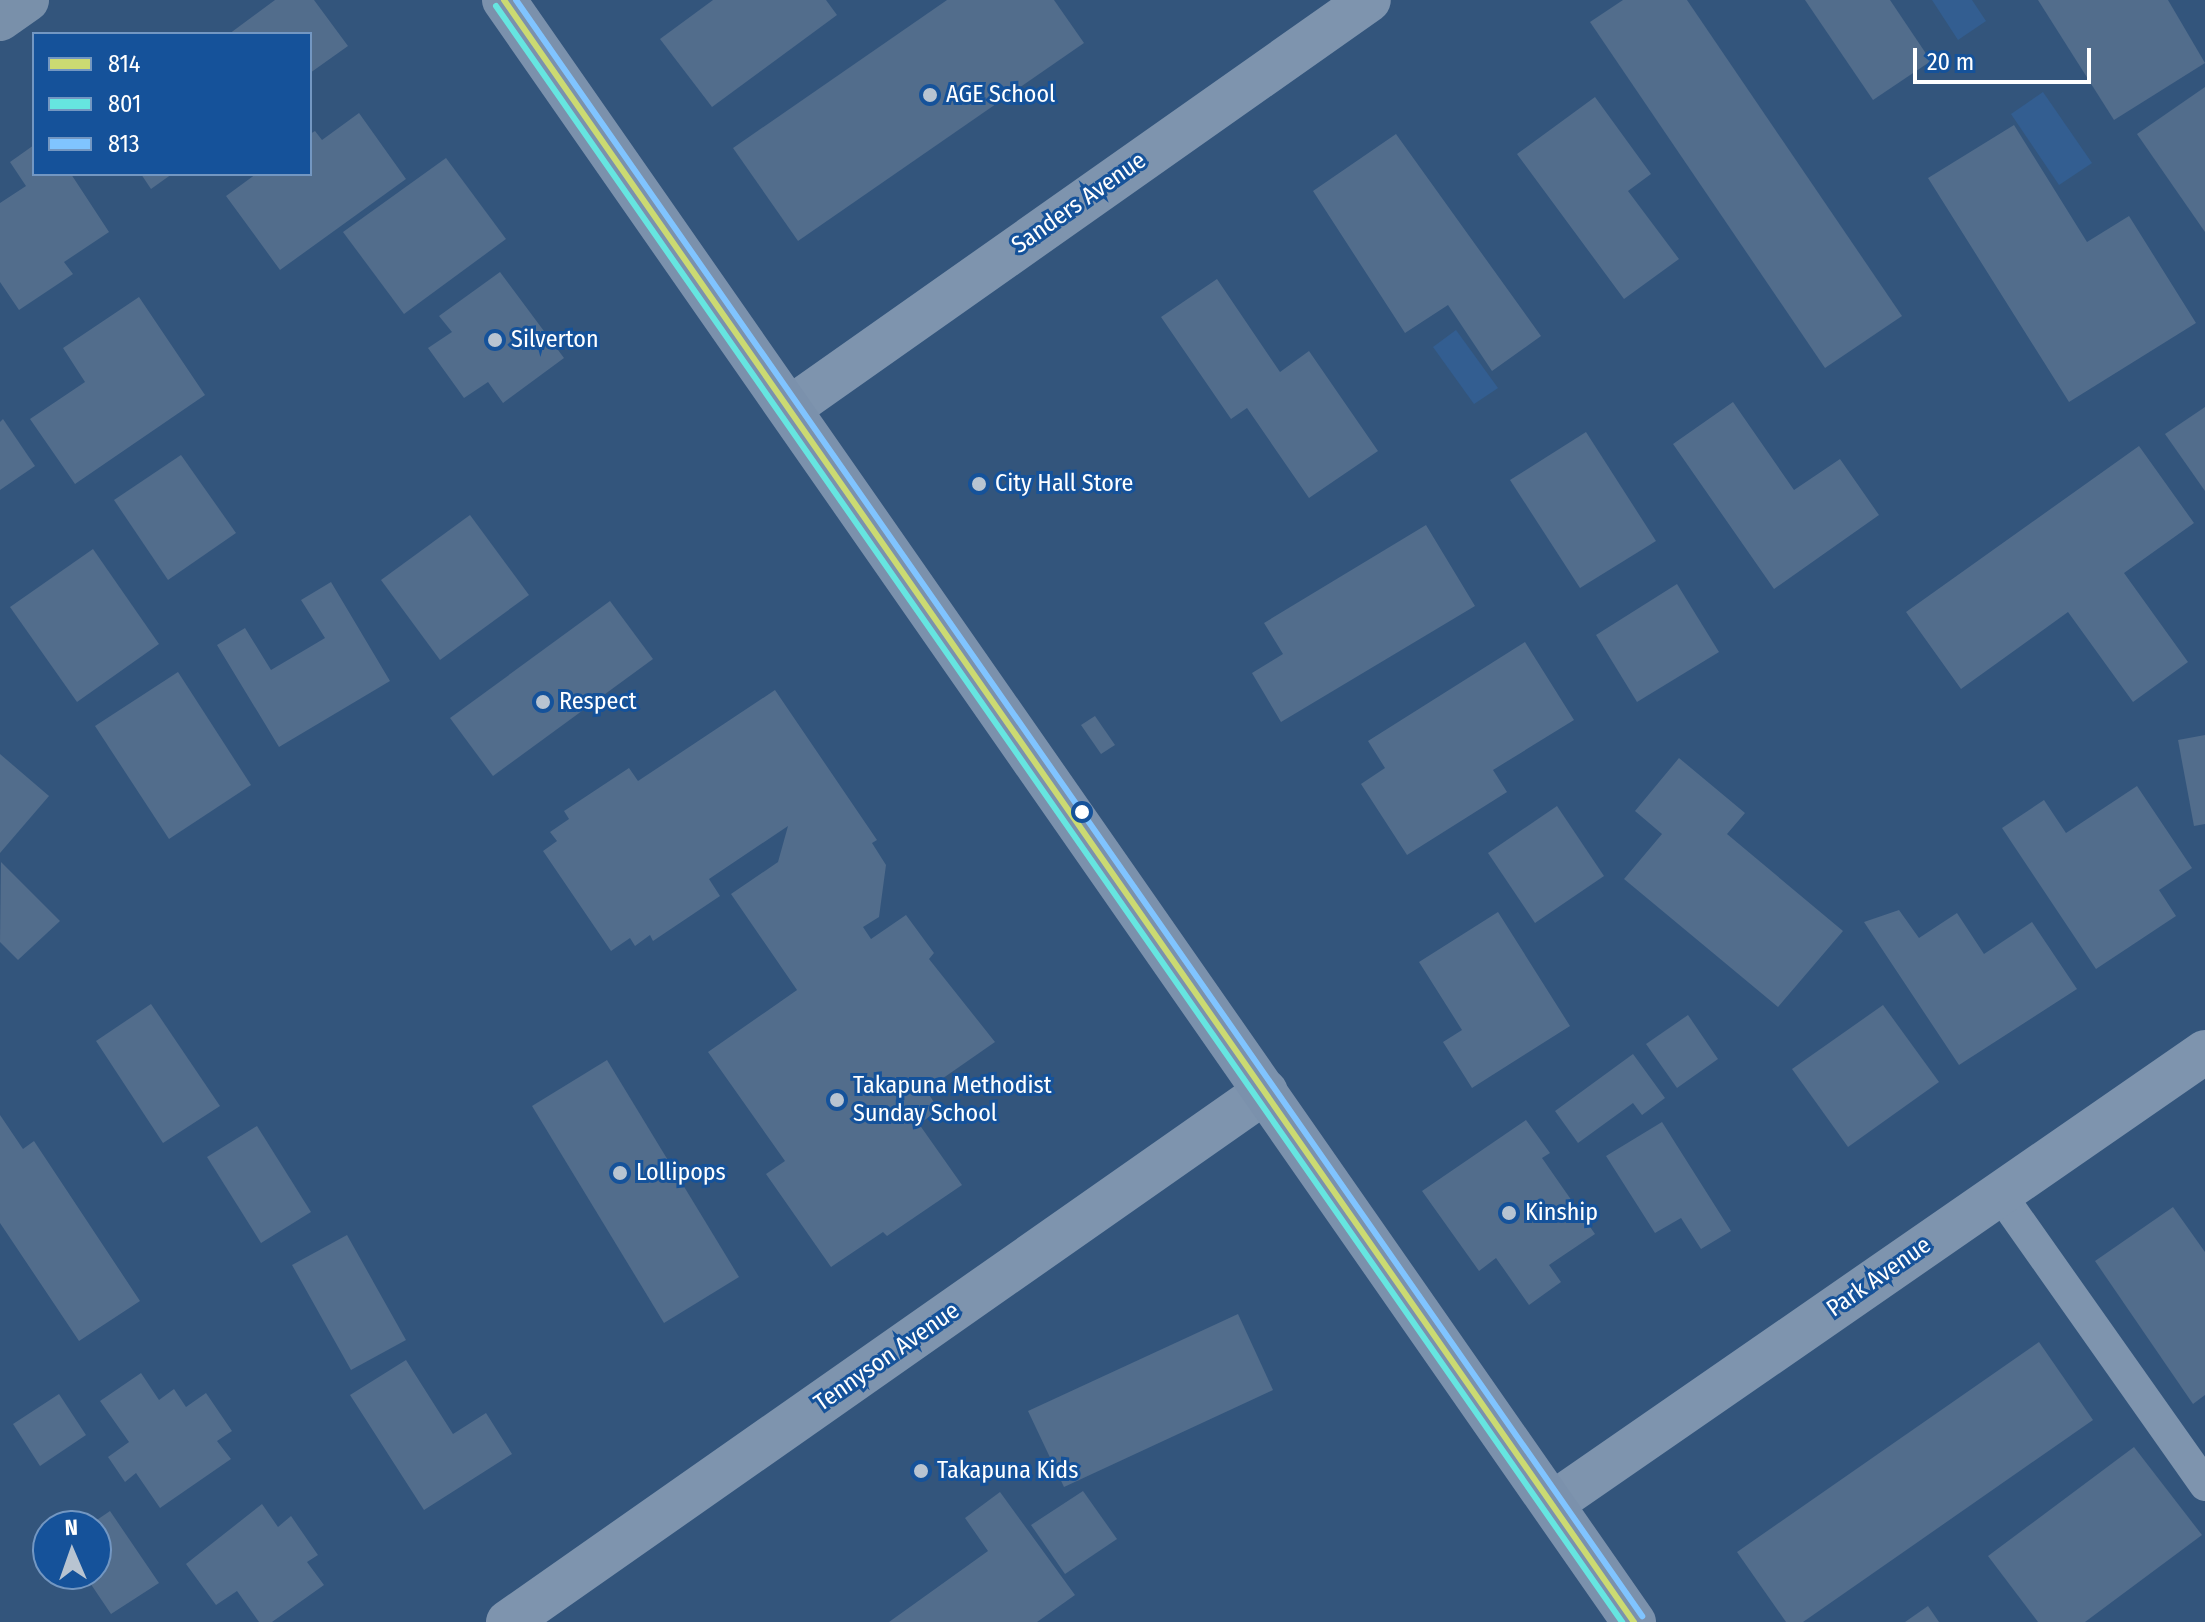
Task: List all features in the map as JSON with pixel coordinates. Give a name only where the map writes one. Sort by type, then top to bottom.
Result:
[{"type":"main road","points":[[0,19],[27,0]]},
{"type":"main road","points":[[504,0],[1634,1622]]},
{"type":"street","name":"Sanders Avenue","points":[[790,408],[1369,0]]},
{"type":"street","name":"Park Avenue","points":[[1553,1503],[2205,1052]]},
{"type":"street","name":"Tennyson Avenue","points":[[508,1622],[1266,1091]]},
{"type":"lane","points":[[2000,1194],[2205,1485]]},
{"type":"water","points":[[1932,0],[1972,0],[1986,21],[1958,40]]},
{"type":"water","points":[[2043,92],[2092,163],[2059,185],[2011,114]]},
{"type":"water","points":[[1456,330],[1498,388],[1474,404],[1433,347]]},
{"type":"building","points":[[275,0],[314,0],[348,46],[312,72],[312,32],[232,32]]},
{"type":"building","points":[[713,0],[826,0],[837,15],[712,107],[660,39]]},
{"type":"building","name":"AGE School","points":[[947,0],[1054,0],[1084,43],[798,241],[733,148]]},
{"type":"building","points":[[1623,0],[1687,0],[1902,316],[1825,368],[1590,22]]},
{"type":"building","points":[[1805,0],[1890,0],[1931,61],[1873,100]]},
{"type":"building","points":[[2038,0],[2168,0],[2205,63],[2114,120]]},
{"type":"building","points":[[2205,87],[2205,232],[2137,134]]},
{"type":"building","points":[[1595,97],[1651,174],[1628,191],[1679,259],[1624,299],[1517,154]]},
{"type":"building","points":[[359,113],[406,179],[280,270],[226,196],[253,176],[312,176],[312,133],[315,131],[322,140]]},
{"type":"building","points":[[2014,125],[2087,242],[2129,216],[2196,323],[2069,402],[1928,178]]},
{"type":"building","points":[[1396,134],[1541,336],[1492,371],[1448,305],[1405,333],[1313,191]]},
{"type":"building","points":[[32,146],[32,176],[72,176],[109,232],[64,262],[73,274],[19,310],[0,282],[0,203],[26,186],[10,162]]},
{"type":"building","points":[[446,158],[506,239],[404,314],[343,232]]},
{"type":"building","points":[[142,176],[169,176],[151,189]]},
{"type":"building","name":"Silverton","points":[[500,272],[564,358],[503,403],[488,382],[464,398],[428,348],[452,332],[439,316]]},
{"type":"building","points":[[1217,279],[1280,372],[1309,351],[1378,451],[1309,498],[1247,408],[1231,419],[1161,317]]},
{"type":"building","points":[[139,297],[205,395],[75,484],[30,419],[85,382],[63,348]]},
{"type":"building","points":[[1733,402],[1794,490],[1840,459],[1879,515],[1774,589],[1673,444]]},
{"type":"building","points":[[2205,407],[2205,491],[2165,434]]},
{"type":"building","points":[[3,419],[35,466],[0,490],[0,422]]},
{"type":"building","points":[[1586,432],[1656,541],[1580,588],[1510,480]]},
{"type":"building","points":[[2139,446],[2194,523],[2124,573],[2188,662],[2133,702],[2068,612],[1961,689],[1906,612]]},
{"type":"building","points":[[181,455],[236,533],[168,580],[114,500]]},
{"type":"building","points":[[470,515],[529,595],[440,660],[381,580]]},
{"type":"building","points":[[1426,525],[1475,606],[1281,722],[1252,673],[1283,654],[1264,623]]},
{"type":"building","points":[[93,549],[159,644],[77,702],[10,607]]},
{"type":"building","points":[[331,582],[390,681],[279,747],[217,645],[245,628],[271,670],[325,638],[301,600]]},
{"type":"building","points":[[1677,584],[1719,652],[1637,702],[1596,635]]},
{"type":"building","points":[[610,601],[653,659],[493,776],[450,718]]},
{"type":"building","points":[[1525,642],[1574,720],[1493,770],[1507,792],[1407,855],[1361,784],[1385,768],[1368,741]]},
{"type":"building","points":[[178,672],[251,785],[169,839],[95,726]]},
{"type":"building","points":[[775,690],[877,840],[872,843],[886,865],[879,917],[863,927],[871,939],[906,915],[934,953],[929,959],[995,1042],[926,1090],[939,1110],[919,1124],[962,1185],[887,1236],[883,1232],[831,1267],[766,1174],[785,1161],[708,1052],[797,990],[731,894],[778,862],[788,826],[709,879],[720,896],[653,941],[650,935],[635,946],[630,938],[611,951],[543,851],[557,841],[550,832],[569,819],[564,811],[629,768],[638,781]]},
{"type":"building","points":[[1095,716],[1115,745],[1101,754],[1081,725]]},
{"type":"building","points":[[2205,735],[2205,824],[2194,826],[2178,740]]},
{"type":"building","points":[[0,754],[49,796],[0,853]]},
{"type":"building","points":[[1679,758],[1745,813],[1727,834],[1843,931],[1778,1007],[1624,879],[1662,834],[1635,811]]},
{"type":"building","points":[[2137,786],[2192,868],[2159,890],[2176,916],[2096,969],[2002,828],[2044,800],[2066,833]]},
{"type":"building","points":[[1557,806],[1604,876],[1535,923],[1488,853]]},
{"type":"building","points":[[1,862],[60,921],[18,960],[0,942]]},
{"type":"building","points":[[1899,910],[1919,938],[1957,913],[1984,954],[2032,922],[2077,989],[1959,1065],[1864,922]]},
{"type":"building","points":[[1498,912],[1570,1026],[1472,1088],[1443,1042],[1462,1030],[1419,962]]},
{"type":"building","points":[[151,1004],[220,1106],[163,1143],[96,1041]]},
{"type":"building","points":[[1883,1005],[1939,1082],[1848,1147],[1792,1069]]},
{"type":"building","points":[[1688,1015],[1718,1059],[1677,1088],[1646,1044]]},
{"type":"building","points":[[1633,1054],[1665,1098],[1642,1115],[1633,1103],[1578,1143],[1555,1111]]},
{"type":"building","points":[[607,1060],[739,1277],[664,1323],[532,1106]]},
{"type":"building","points":[[0,1115],[23,1149],[34,1141],[140,1301],[79,1341],[0,1223]]},
{"type":"building","name":"Kinship","points":[[1526,1120],[1550,1153],[1542,1158],[1595,1234],[1549,1265],[1561,1282],[1529,1305],[1496,1258],[1479,1271],[1422,1191]]},
{"type":"building","points":[[1662,1122],[1731,1231],[1701,1249],[1681,1218],[1655,1233],[1606,1156]]},
{"type":"building","points":[[257,1126],[311,1212],[261,1243],[207,1157]]},
{"type":"building","points":[[2173,1207],[2205,1252],[2205,1395],[2193,1404],[2095,1261]]},
{"type":"building","points":[[347,1235],[406,1340],[351,1370],[292,1265]]},
{"type":"building","points":[[1238,1314],[1273,1390],[1064,1487],[1028,1411]]},
{"type":"building","points":[[2039,1342],[2093,1420],[1803,1622],[1786,1622],[1737,1552]]},
{"type":"building","points":[[406,1360],[453,1434],[486,1413],[512,1454],[424,1510],[350,1395]]},
{"type":"building","points":[[141,1373],[159,1400],[174,1389],[186,1407],[206,1393],[232,1431],[217,1441],[231,1459],[160,1508],[136,1473],[125,1482],[108,1457],[129,1442],[100,1401]]},
{"type":"building","points":[[59,1394],[86,1435],[40,1466],[13,1424]]},
{"type":"building","points":[[2134,1447],[2202,1535],[2085,1622],[2038,1622],[1988,1556]]},
{"type":"building","points":[[1083,1491],[1117,1539],[1065,1574],[1031,1525]]},
{"type":"building","points":[[1000,1492],[1075,1595],[1037,1622],[889,1622],[988,1551],[965,1518]]},
{"type":"building","points":[[262,1504],[278,1527],[291,1516],[318,1555],[307,1562],[324,1585],[272,1622],[259,1622],[237,1591],[216,1605],[186,1564]]},
{"type":"building","points":[[112,1514],[159,1583],[111,1614],[95,1590],[112,1590]]},
{"type":"building","points":[[1928,1606],[1939,1622],[1905,1622]]},
{"type":"transit line","name":"814","points":[[504,0],[1634,1622]]},
{"type":"transit line","name":"813","points":[[516,0],[1642,1616]]},
{"type":"transit line","name":"801","points":[[496,6],[1622,1622]]},
{"type":"place","name":"AGE School","points":[[930,95]]},
{"type":"place","name":"Silverton","points":[[495,340]]},
{"type":"place","name":"City Hall Store","points":[[979,484]]},
{"type":"place","name":"Respect","points":[[543,702]]},
{"type":"place","name":"Takapuna Methodist Sunday School","points":[[837,1100]]},
{"type":"place","name":"Lollipops","points":[[620,1173]]},
{"type":"place","name":"Kinship","points":[[1509,1213]]},
{"type":"place","name":"Takapuna Kids","points":[[921,1471]]}]
